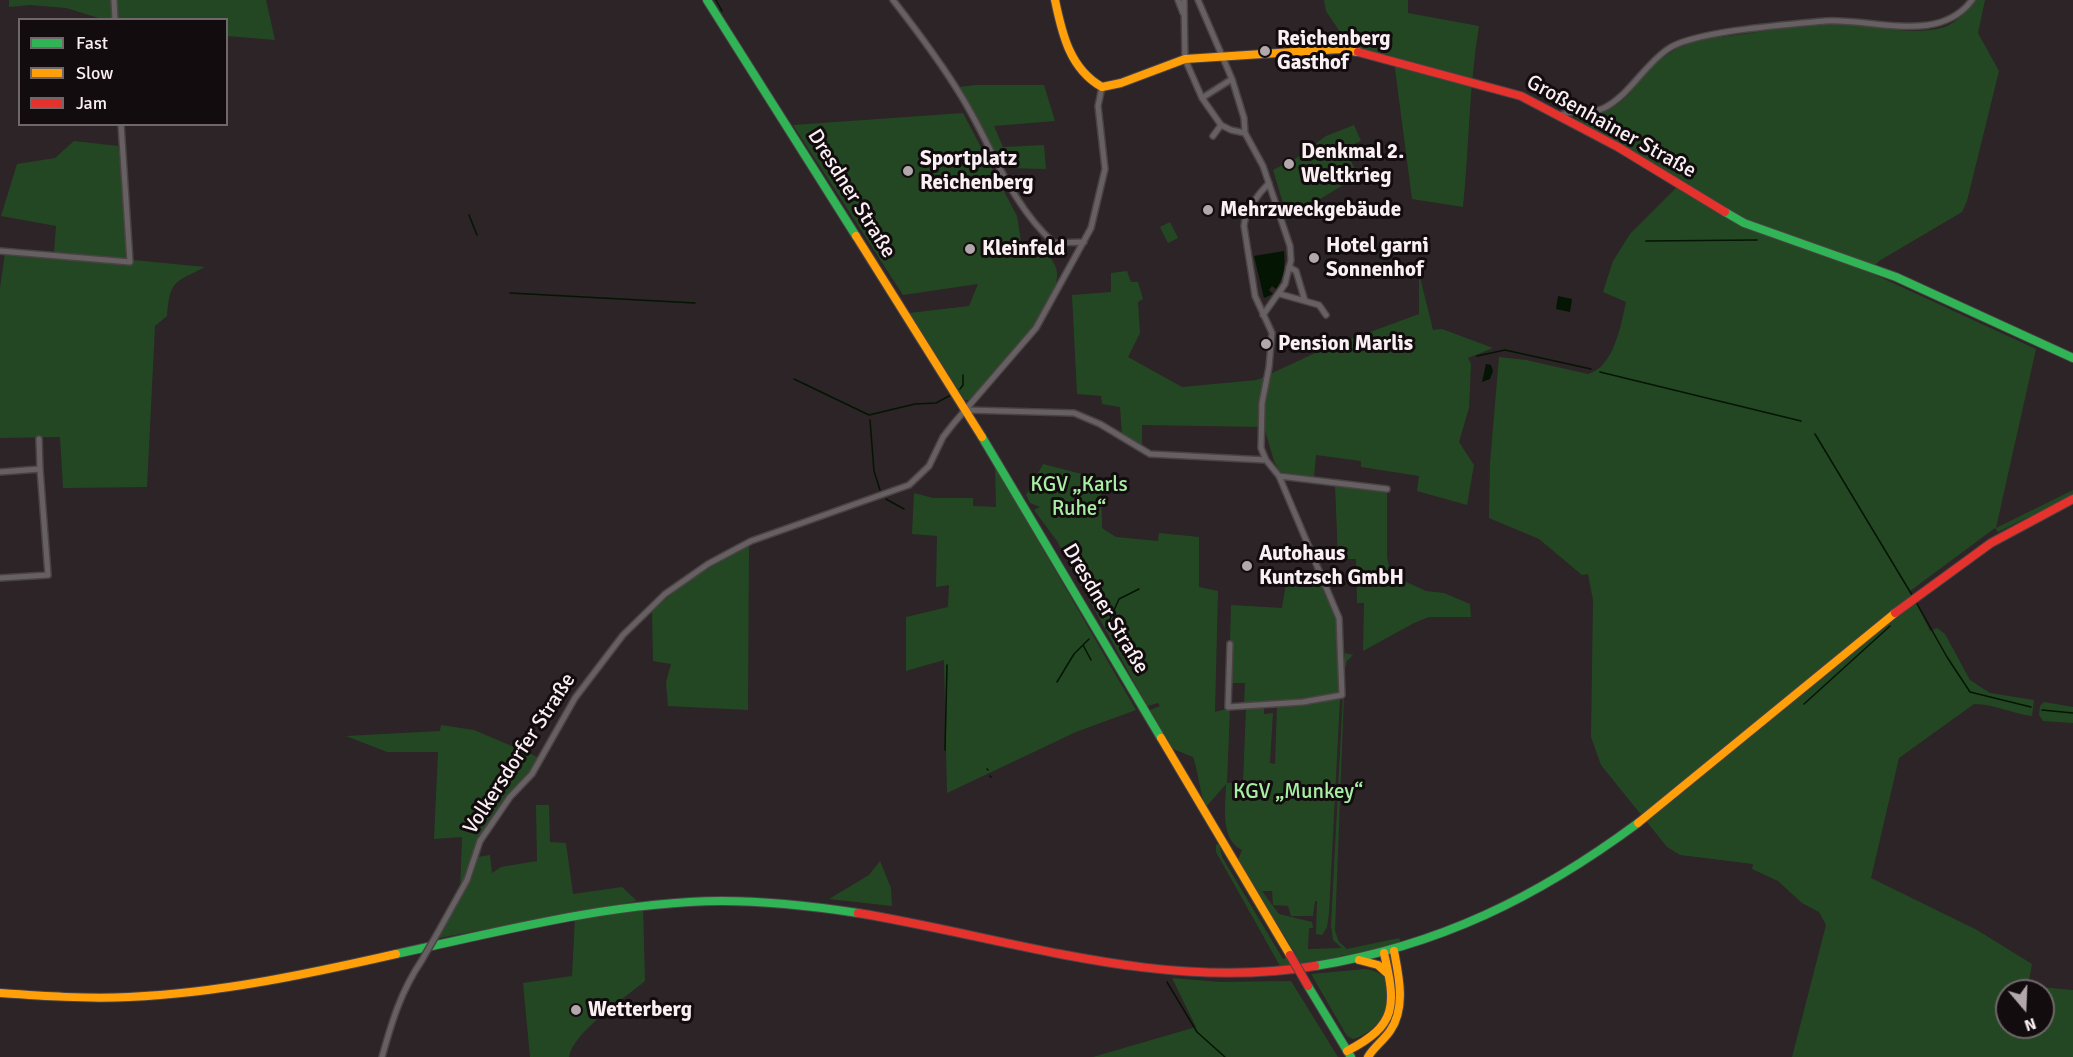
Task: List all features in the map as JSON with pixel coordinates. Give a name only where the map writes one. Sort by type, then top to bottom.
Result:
[{"type":"main road","name":"Dresdner Straße","points":[[708,0],[966,410],[1351,1055]]},
{"type":"main road","points":[[1055,0],[1064,35],[1076,61],[1087,78],[1102,87]]},
{"type":"main road","name":"Großenhainer Straße","points":[[1102,87],[1121,83],[1185,59],[1352,50],[1507,91],[1560,115],[1744,223],[1896,277],[2073,358]]},
{"type":"main road","points":[[0,993],[100,999],[189,992],[269,980],[612,911],[712,902],[781,903],[845,910],[1094,961],[1164,971],[1251,974],[1315,968],[1358,960],[1394,951],[1444,934],[1507,908],[1569,872],[1646,818],[1919,592],[2009,530],[2073,499]]},
{"type":"main road","points":[[1368,1057],[1372,1049],[1390,1031],[1397,1013],[1398,993],[1394,951]]},
{"type":"main road","points":[[1351,1055],[1374,1039],[1387,1025],[1392,1002],[1391,979],[1384,953]]},
{"type":"main road","points":[[1358,960],[1383,968],[1391,979]]},
{"type":"main road","points":[[1351,1055],[1372,1049]]},
{"type":"street","points":[[114,0],[115,18]]},
{"type":"street","points":[[893,0],[962,97],[1016,197],[1038,229],[1054,243],[1084,242]]},
{"type":"street","points":[[1178,0],[1183,14]]},
{"type":"street","points":[[1184,0],[1185,59],[1202,98],[1221,124],[1231,130],[1245,133]]},
{"type":"street","points":[[1198,0],[1232,79],[1244,118],[1245,133],[1259,157],[1290,246],[1289,267],[1280,294],[1263,315]]},
{"type":"street","points":[[1560,115],[1567,112],[1591,112],[1610,105],[1658,57],[1685,41],[1773,26],[1844,20],[1927,26],[1948,21],[1972,0]]},
{"type":"street","points":[[1202,98],[1232,79]]},
{"type":"street","name":"Volkersdorfer Straße","points":[[382,1057],[396,1005],[467,880],[480,841],[510,797],[532,774],[574,698],[623,635],[685,579],[751,541],[917,481],[929,466],[942,437],[1036,328],[1091,228],[1105,169],[1098,106],[1102,87]]},
{"type":"street","points":[[1213,136],[1221,124]]},
{"type":"street","points":[[0,251],[129,262],[121,126]]},
{"type":"street","points":[[1230,644],[1228,707],[1295,703],[1342,694],[1339,618],[1279,476],[1266,460],[1261,448],[1261,422],[1273,342],[1272,333],[1255,296],[1244,218],[1269,183]]},
{"type":"street","points":[[1289,267],[1296,271],[1305,301]]},
{"type":"street","points":[[1280,294],[1319,305],[1326,315]]},
{"type":"street","points":[[966,410],[1074,413],[1100,424],[1150,454],[1266,460]]},
{"type":"street","points":[[0,578],[48,575],[39,439]]},
{"type":"street","points":[[0,472],[40,469]]},
{"type":"street","points":[[1279,476],[1387,489]]},
{"type":"green space","points":[[9,0],[266,0],[275,40],[228,36],[228,18],[99,18],[66,8],[30,5],[9,7]]},
{"type":"green space","points":[[1324,0],[1408,0],[1408,13],[1479,26],[1473,71],[1463,207],[1412,199],[1394,61],[1340,49],[1344,38],[1326,11]]},
{"type":"green space","points":[[1976,0],[1985,0],[1978,33],[1999,71],[1967,201],[1962,212],[1879,261],[1869,272],[2036,349],[1996,528],[2073,490],[2073,495],[1998,532],[1995,528],[1910,591],[1930,631],[1937,628],[1945,634],[1970,680],[1990,693],[2034,700],[2032,716],[1974,704],[1899,758],[1871,878],[1977,930],[2032,964],[2029,979],[1995,979],[1995,1039],[2055,1039],[2055,988],[2073,990],[2073,1057],[1792,1057],[1826,925],[1819,912],[1802,903],[1778,881],[1752,869],[1753,864],[1680,855],[1667,847],[1601,765],[1591,737],[1593,600],[1588,574],[1582,575],[1539,539],[1489,518],[1490,463],[1499,357],[1526,360],[1588,374],[1597,370],[1615,344],[1626,302],[1603,292],[1613,261],[1630,234],[1679,185],[1574,117],[1610,109],[1631,92],[1659,61],[1673,51],[1698,41],[1824,24],[1928,30],[1951,24]]},
{"type":"green space","points":[[1044,85],[1055,121],[994,126],[1003,147],[1044,145],[1046,169],[1004,168],[958,87]]},
{"type":"green space","name":"Sportplatz Reichenberg","points":[[963,113],[1017,216],[1022,248],[1044,249],[1057,270],[1055,288],[1037,323],[970,400],[965,400],[909,313],[969,306],[978,284],[903,295],[793,125]]},
{"type":"green space","points":[[1354,125],[1361,141],[1345,148],[1358,176],[1320,199],[1285,210],[1273,170],[1295,159],[1326,136]]},
{"type":"green space","points":[[74,141],[118,146],[133,260],[205,267],[186,276],[176,284],[170,295],[167,316],[155,326],[147,487],[63,488],[60,437],[0,438],[0,288],[5,253],[54,252],[56,226],[1,216],[17,164],[55,158]]},
{"type":"green space","points":[[1170,222],[1178,238],[1168,243],[1160,227]]},
{"type":"green space","points":[[1127,271],[1131,282],[1138,282],[1143,299],[1138,302],[1140,333],[1128,357],[1182,387],[1257,380],[1324,349],[1419,314],[1419,273],[1433,330],[1442,329],[1493,348],[1468,358],[1471,364],[1469,408],[1459,442],[1474,465],[1467,505],[1417,491],[1419,476],[1361,467],[1361,461],[1316,455],[1314,477],[1280,472],[1274,461],[1264,427],[1142,425],[1142,448],[1122,436],[1120,407],[1102,404],[1101,396],[1077,394],[1072,295],[1111,292],[1111,273]]},
{"type":"green space","points":[[1043,464],[1101,479],[1102,528],[1116,537],[1158,541],[1159,533],[1199,537],[1199,587],[1218,591],[1215,712],[1230,708],[1227,783],[1243,783],[1246,708],[1264,707],[1264,714],[1273,713],[1270,763],[1275,764],[1277,705],[1340,698],[1329,913],[1327,927],[1322,935],[1316,934],[1317,901],[1315,901],[1313,916],[1291,916],[1288,906],[1273,905],[1272,891],[1262,891],[1279,914],[1312,922],[1313,928],[1309,928],[1308,949],[1342,948],[1333,940],[1331,925],[1343,694],[1342,657],[1345,657],[1345,653],[1353,655],[1347,661],[1345,669],[1335,931],[1339,942],[1347,949],[1399,938],[1401,943],[1345,958],[1344,955],[1335,958],[1344,958],[1280,966],[1216,852],[1216,845],[1219,843],[1222,857],[1283,959],[1295,953],[1238,860],[1242,850],[1230,838],[1225,820],[1226,784],[1206,807],[1193,757],[1173,749],[1150,710],[1160,706],[1158,703],[1147,706],[1057,541],[1034,510],[1040,507],[1030,503],[1026,495]]},
{"type":"green space","points":[[995,466],[1136,710],[1076,732],[947,793],[944,660],[906,671],[906,617],[948,607],[949,585],[936,587],[937,536],[912,534],[914,493],[933,498],[973,498],[973,506],[996,507]]},
{"type":"green space","points":[[1335,484],[1387,489],[1387,557],[1391,575],[1426,591],[1444,593],[1470,604],[1471,617],[1429,617],[1363,651],[1364,603],[1357,603],[1356,559],[1338,559]]},
{"type":"green space","points":[[749,545],[748,710],[668,706],[666,682],[671,664],[653,661],[652,611],[685,582]]},
{"type":"green space","points":[[1321,577],[1337,616],[1335,622],[1338,622],[1340,691],[1307,700],[1244,704],[1245,683],[1229,683],[1231,605],[1282,608],[1287,578]]},
{"type":"green space","points":[[2044,702],[2073,707],[2073,723],[2043,721],[2039,715],[2040,706]]},
{"type":"green space","points":[[441,725],[474,730],[540,758],[515,790],[489,830],[460,893],[462,837],[434,839],[438,752],[387,752],[346,736],[440,731]]},
{"type":"green space","points":[[536,805],[549,805],[550,842],[566,843],[573,894],[622,887],[637,901],[439,938],[473,875],[478,857],[490,855],[492,873],[501,867],[537,861]]},
{"type":"green space","points":[[1224,852],[1282,948],[1278,945]]},
{"type":"green space","points":[[880,861],[891,888],[892,906],[829,899],[869,875]]},
{"type":"green space","points":[[643,907],[645,981],[590,1026],[573,1047],[569,1057],[530,1057],[523,983],[572,976],[575,917]]},
{"type":"green space","points":[[1365,969],[1378,973],[1386,980],[1389,991],[1388,1002],[1384,1014],[1376,1025],[1366,1034],[1353,1039],[1347,1036],[1311,974]]},
{"type":"green space","points":[[1172,978],[1221,982],[1291,981],[1338,1057],[1093,1057],[1196,1027]]},
{"type":"shaded area","points":[[1284,251],[1281,280],[1276,289],[1272,286],[1269,290],[1273,294],[1264,298],[1254,256]]},
{"type":"shaded area","points":[[1558,296],[1572,299],[1570,312],[1556,309]]},
{"type":"shaded area","points":[[1486,364],[1491,365],[1493,371],[1490,379],[1482,382]]},
{"type":"waterway","points":[[716,0],[722,11]]},
{"type":"waterway","points":[[469,215],[477,235]]},
{"type":"waterway","points":[[1646,241],[1757,240]]},
{"type":"waterway","points":[[510,293],[695,303]]},
{"type":"waterway","points":[[1477,356],[1505,350],[1591,369]]},
{"type":"waterway","points":[[1600,372],[1801,421]]},
{"type":"waterway","points":[[960,389],[963,385],[963,375]]},
{"type":"waterway","points":[[794,379],[869,415],[915,404],[936,403],[951,395]]},
{"type":"waterway","points":[[870,420],[874,471],[880,490]]},
{"type":"waterway","points":[[1815,434],[1912,595]]},
{"type":"waterway","points":[[886,499],[904,509]]},
{"type":"waterway","points":[[1106,628],[1119,599],[1139,589]]},
{"type":"waterway","points":[[1916,602],[1970,692],[2031,707]]},
{"type":"waterway","points":[[1804,704],[1890,626]]},
{"type":"waterway","points":[[1057,682],[1074,654],[1089,639]]},
{"type":"waterway","points":[[1083,645],[1091,660]]},
{"type":"waterway","points":[[945,750],[947,665]]},
{"type":"waterway","points":[[2042,710],[2073,713]]},
{"type":"waterway","points":[[1167,982],[1197,1032],[1225,1057]]},
{"type":"traffic: fast","points":[[707,0],[856,236]]},
{"type":"traffic: fast","points":[[1725,212],[1744,223],[1896,277],[2073,358]]},
{"type":"traffic: fast","points":[[982,437],[1161,738]]},
{"type":"traffic: fast","points":[[1315,966],[1404,946],[1486,915],[1563,874],[1638,823]]},
{"type":"traffic: fast","points":[[396,954],[557,919],[639,906],[721,901],[755,902],[858,913]]},
{"type":"traffic: fast","points":[[1308,986],[1351,1057]]},
{"type":"traffic: slow","points":[[1055,0],[1069,50],[1082,71],[1102,87],[1121,83],[1185,59],[1340,49],[1358,52]]},
{"type":"traffic: slow","points":[[856,236],[982,437]]},
{"type":"traffic: slow","points":[[1638,823],[1895,613]]},
{"type":"traffic: slow","points":[[1161,738],[1290,955]]},
{"type":"traffic: slow","points":[[1368,1057],[1390,1031],[1398,1012],[1400,992],[1394,951]]},
{"type":"traffic: slow","points":[[1347,1051],[1376,1032],[1389,1012],[1390,987],[1384,953]]},
{"type":"traffic: slow","points":[[0,993],[97,998],[163,995],[230,987],[330,969],[396,954]]},
{"type":"traffic: slow","points":[[1359,960],[1378,965],[1388,974]]},
{"type":"traffic: jam","points":[[1358,52],[1521,96],[1618,147],[1725,212]]},
{"type":"traffic: jam","points":[[1895,613],[1991,543],[2073,499]]},
{"type":"traffic: jam","points":[[858,913],[1085,959],[1142,967],[1199,972],[1257,972],[1315,966]]},
{"type":"traffic: jam","points":[[1290,955],[1308,986]]},
{"type":"place","name":"Reichenberg Gasthof","points":[[1265,51]]},
{"type":"place","name":"Denkmal 2. Weltkrieg","points":[[1289,164]]},
{"type":"place","name":"Sportplatz Reichenberg","points":[[908,171]]},
{"type":"place","name":"Mehrzweckgebäude","points":[[1208,210]]},
{"type":"place","name":"Kleinfeld","points":[[970,249]]},
{"type":"place","name":"Hotel garni Sonnenhof","points":[[1314,258]]},
{"type":"place","name":"Pension Marlis","points":[[1266,344]]},
{"type":"place","name":"Autohaus Kuntzsch GmbH","points":[[1247,566]]},
{"type":"place","name":"Wetterberg","points":[[576,1010]]},
{"type":"park label","name":"KGV „Karls Ruhe“","points":[[1079,497]]},
{"type":"park label","name":"KGV „Munkey“","points":[[1298,792]]}]
